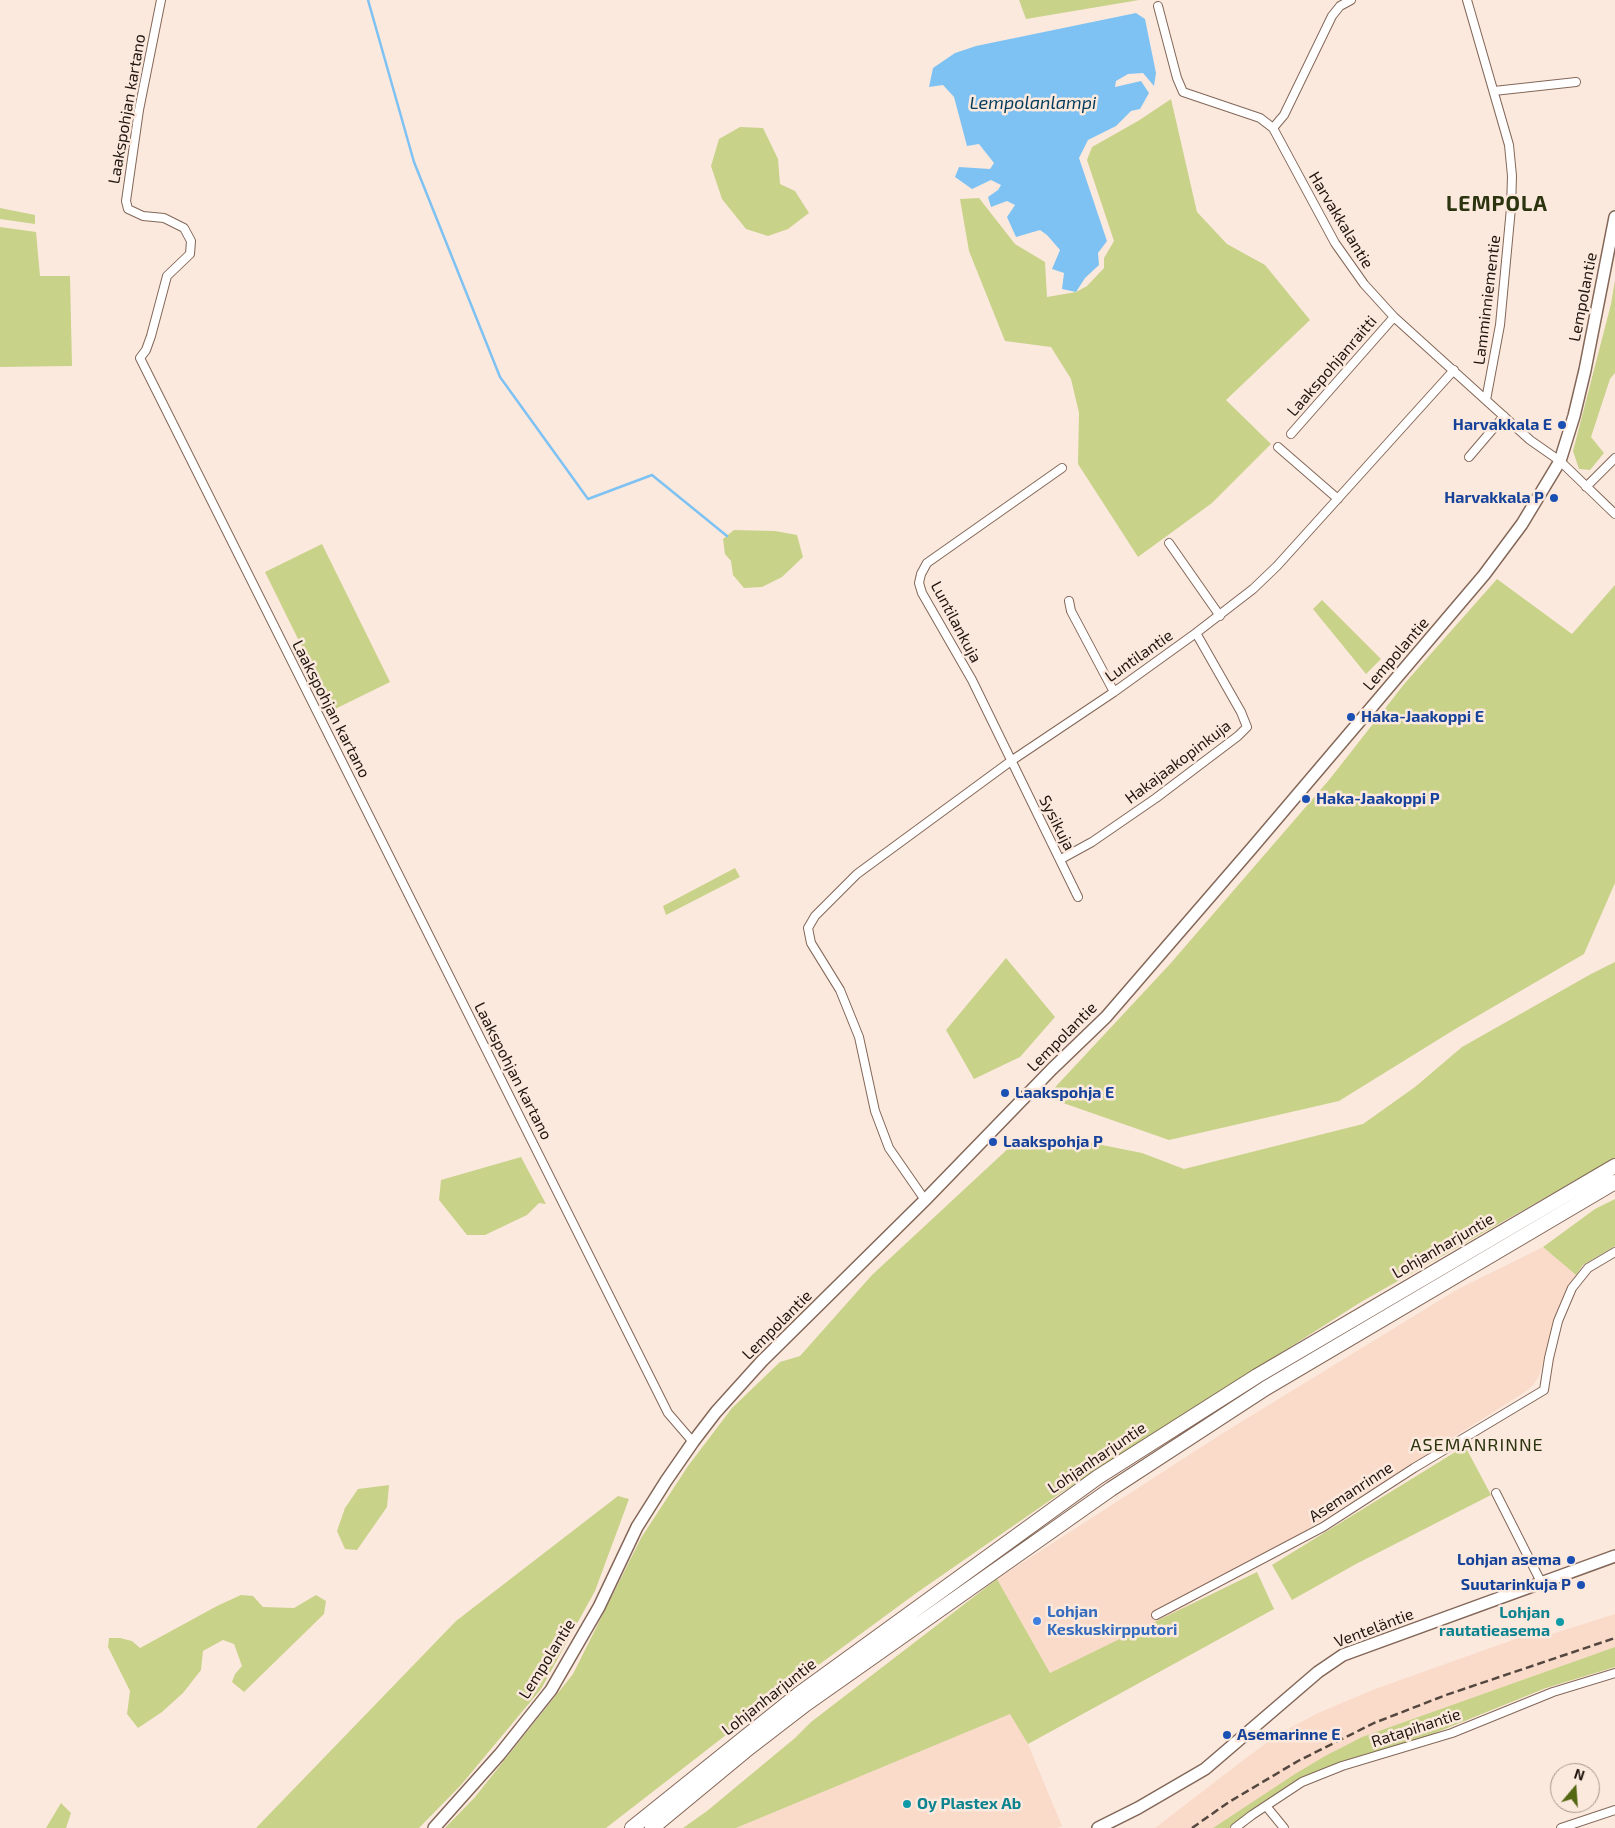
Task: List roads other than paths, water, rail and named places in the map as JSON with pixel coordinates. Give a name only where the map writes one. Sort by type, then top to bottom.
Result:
[{"type":"highway","name":"Lohjanharjuntie","points":[[650,1821],[799,1694],[1098,1477],[1257,1376],[1615,1166]]},
{"type":"highway","name":"Lohjanharjuntie","points":[[632,1828],[650,1821],[806,1704],[1111,1490],[1266,1388],[1615,1182]]},
{"type":"highway","points":[[620,1828],[650,1821]]},
{"type":"street","name":"Laakspohjan kartano","points":[[161,0],[139,110],[126,201],[128,209],[143,216],[164,218],[184,228],[191,241],[190,254],[167,276],[146,350],[140,358],[668,1413],[693,1442]]},
{"type":"street","points":[[1158,6],[1177,78],[1183,92],[1260,118],[1273,128],[1284,115],[1332,16],[1340,6],[1351,0]]},
{"type":"street","name":"Lamminniementie","points":[[1466,0],[1494,91],[1508,145],[1512,176],[1512,208],[1500,325],[1486,400]]},
{"type":"street","points":[[1494,91],[1576,82]]},
{"type":"street","name":"Harvakkalantie","points":[[1273,128],[1336,243],[1364,284],[1394,317],[1530,440],[1560,461],[1615,514]]},
{"type":"street","name":"Lempolantie","points":[[434,1828],[500,1754],[551,1690],[599,1607],[637,1527],[666,1481],[716,1412],[762,1362],[925,1200],[1052,1069],[1106,1017],[1484,575],[1522,524],[1560,461],[1574,416],[1615,217]]},
{"type":"street","name":"Laakspohjanraitti","points":[[1291,434],[1394,317]]},
{"type":"street","name":"Luntilantie","points":[[925,1200],[889,1148],[875,1111],[859,1037],[840,990],[811,943],[808,928],[815,916],[856,874],[1011,761],[1114,692],[1220,616],[1277,566],[1454,370]]},
{"type":"street","points":[[1469,457],[1504,416]]},
{"type":"street","points":[[1278,447],[1338,499]]},
{"type":"street","points":[[1586,487],[1615,458]]},
{"type":"street","name":"Luntilankuja","points":[[1011,761],[976,689],[922,593],[919,582],[927,563],[1062,468]]},
{"type":"street","points":[[1169,543],[1220,616]]},
{"type":"street","points":[[1069,601],[1071,611],[1114,692]]},
{"type":"street","name":"Hakajaakopinkuja","points":[[1061,859],[1092,842],[1156,798],[1238,736],[1247,727],[1241,712],[1196,633]]},
{"type":"street","name":"Sysikuja","points":[[1011,761],[1061,859],[1078,897]]},
{"type":"street","name":"Asemanrinne","points":[[1156,1615],[1323,1527],[1414,1468],[1544,1390],[1558,1321],[1572,1288],[1588,1268],[1615,1252]]},
{"type":"street","points":[[1496,1493],[1542,1584]]},
{"type":"street","name":"Venteläntie","points":[[1098,1828],[1138,1808],[1205,1769],[1318,1672],[1343,1655],[1615,1556]]},
{"type":"street","name":"Ratapihantie","points":[[1235,1828],[1302,1782],[1342,1766],[1452,1733],[1553,1692],[1615,1673]]},
{"type":"street","points":[[1266,1806],[1284,1828]]},
{"type":"street","points":[[1561,1828],[1615,1810]]},
{"type":"water","name":"Lempolanlampi","points":[[1136,13],[1145,19],[1156,73],[1154,86],[1143,73],[1128,74],[1116,81],[1115,87],[1141,81],[1149,93],[1140,109],[1131,111],[1116,126],[1088,140],[1079,158],[1107,241],[1098,253],[1099,265],[1085,278],[1076,292],[1062,289],[1064,273],[1052,269],[1060,250],[1040,230],[1016,237],[1007,217],[1015,205],[1007,201],[991,207],[988,197],[998,190],[1001,185],[991,180],[972,189],[955,177],[959,167],[990,169],[994,163],[979,144],[967,146],[954,97],[943,85],[929,87],[933,68],[955,53],[976,46]]},
{"type":"waterway","points":[[368,0],[414,162],[500,377],[588,499],[652,475],[727,536]]},
{"type":"railway","points":[[1192,1828],[1229,1802],[1298,1761],[1374,1723],[1446,1695],[1615,1638]]},
{"type":"place","name":"Harvakkala E","points":[[1562,425]]},
{"type":"place","name":"Harvakkala P","points":[[1554,498]]},
{"type":"place","name":"Haka-Jaakoppi E","points":[[1351,717]]},
{"type":"place","name":"Haka-Jaakoppi P","points":[[1306,799]]},
{"type":"place","name":"Laakspohja E","points":[[1005,1093]]},
{"type":"place","name":"Laakspohja P","points":[[993,1142]]},
{"type":"place","name":"Lohjan asema","points":[[1571,1560]]},
{"type":"place","name":"Suutarinkuja P","points":[[1581,1585]]},
{"type":"place","name":"Lohjan Keskuskirpputori","points":[[1037,1621]]},
{"type":"place","name":"Lohjan rautatieasema","points":[[1560,1622]]},
{"type":"place","name":"Asemarinne E","points":[[1227,1735]]},
{"type":"place","name":"Oy Plastex Ab","points":[[907,1804]]},
{"type":"district","name":"LEMPOLA","points":[[1497,204]]},
{"type":"district","name":"ASEMANRINNE","points":[[1477,1445]]}]
